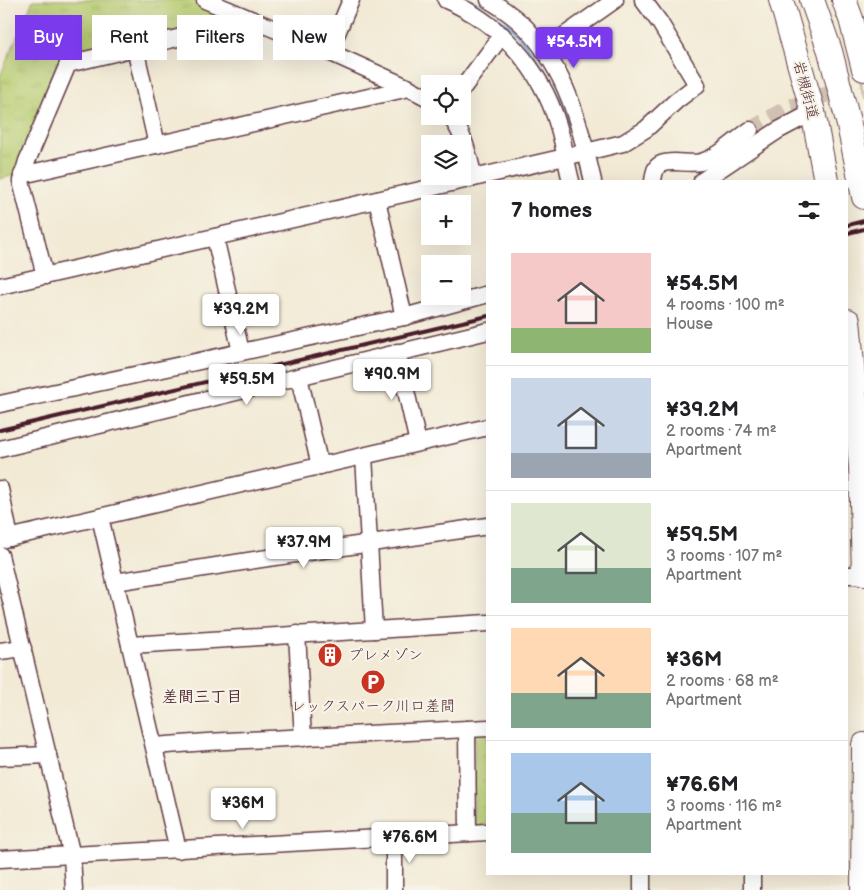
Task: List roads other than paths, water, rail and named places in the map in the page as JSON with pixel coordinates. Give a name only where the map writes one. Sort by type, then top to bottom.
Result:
[{"type":"highway","name":"岩槻街道","points":[[781,0],[814,112],[826,180]]},
{"type":"highway","points":[[812,0],[830,51],[864,197]]},
{"type":"highway","points":[[844,0],[864,69]]},
{"type":"highway","points":[[848,321],[860,467],[864,574]]},
{"type":"highway","points":[[864,745],[864,890]]},
{"type":"street","points":[[205,0],[241,15]]},
{"type":"street","points":[[345,15],[351,0]]},
{"type":"street","points":[[446,0],[485,22],[510,42],[526,60],[546,92],[558,125],[570,180]]},
{"type":"street","points":[[489,0],[525,27],[555,66],[577,120],[593,180]]},
{"type":"street","points":[[544,50],[615,0]]},
{"type":"street","points":[[0,286],[622,143],[646,129],[676,101],[697,85],[660,23],[643,0]]},
{"type":"street","points":[[471,77],[502,35]]},
{"type":"street","points":[[44,276],[21,181],[22,175],[68,64],[92,58]]},
{"type":"street","points":[[345,59],[421,94]]},
{"type":"street","points":[[138,60],[157,145]]},
{"type":"street","points":[[22,175],[409,88]]},
{"type":"street","points":[[704,180],[777,131],[814,112]]},
{"type":"street","points":[[456,125],[465,141],[474,178]]},
{"type":"street","points":[[653,180],[656,168],[660,165],[699,162],[711,159],[750,130]]},
{"type":"street","points":[[377,200],[404,317]]},
{"type":"street","points":[[215,237],[241,352]]},
{"type":"street","points":[[0,404],[404,317],[486,295]]},
{"type":"street","points":[[0,449],[486,330]]},
{"type":"street","points":[[397,352],[418,443]]},
{"type":"street","points":[[299,377],[320,466]]},
{"type":"street","points":[[0,489],[5,539],[486,427]]},
{"type":"street","points":[[364,456],[374,630]]},
{"type":"street","points":[[100,517],[178,850]]},
{"type":"street","points":[[115,582],[486,526]]},
{"type":"street","points":[[0,555],[72,856],[74,890]]},
{"type":"street","points":[[848,575],[864,574]]},
{"type":"street","points":[[130,645],[486,623]]},
{"type":"street","points":[[297,634],[303,738]]},
{"type":"street","points":[[0,651],[23,648]]},
{"type":"street","points":[[154,746],[486,728]]},
{"type":"street","points":[[467,729],[468,833]]},
{"type":"street","points":[[0,757],[48,755]]},
{"type":"street","points":[[0,860],[486,832]]},
{"type":"street","points":[[394,838],[394,890]]},
{"type":"street","points":[[855,890],[864,872]]},
{"type":"street","points":[[642,875],[642,890]]},
{"type":"street","points":[[752,875],[752,890]]},
{"type":"waterway","points":[[470,0],[511,27],[534,55],[554,85],[569,122],[575,150]]},
{"type":"waterway","points":[[578,159],[583,180]]},
{"type":"tunnel","points":[[750,130],[787,108],[834,92],[864,89]]},
{"type":"railway","points":[[848,225],[864,221]]},
{"type":"railway","points":[[848,233],[864,229]]},
{"type":"railway","points":[[0,430],[486,316]]},
{"type":"place","name":"プレメゾン","points":[[330,655]]},
{"type":"place","name":"レックスパーク川口差間","points":[[373,682]]},
{"type":"district","name":"差間三丁目","points":[[202,696]]}]
